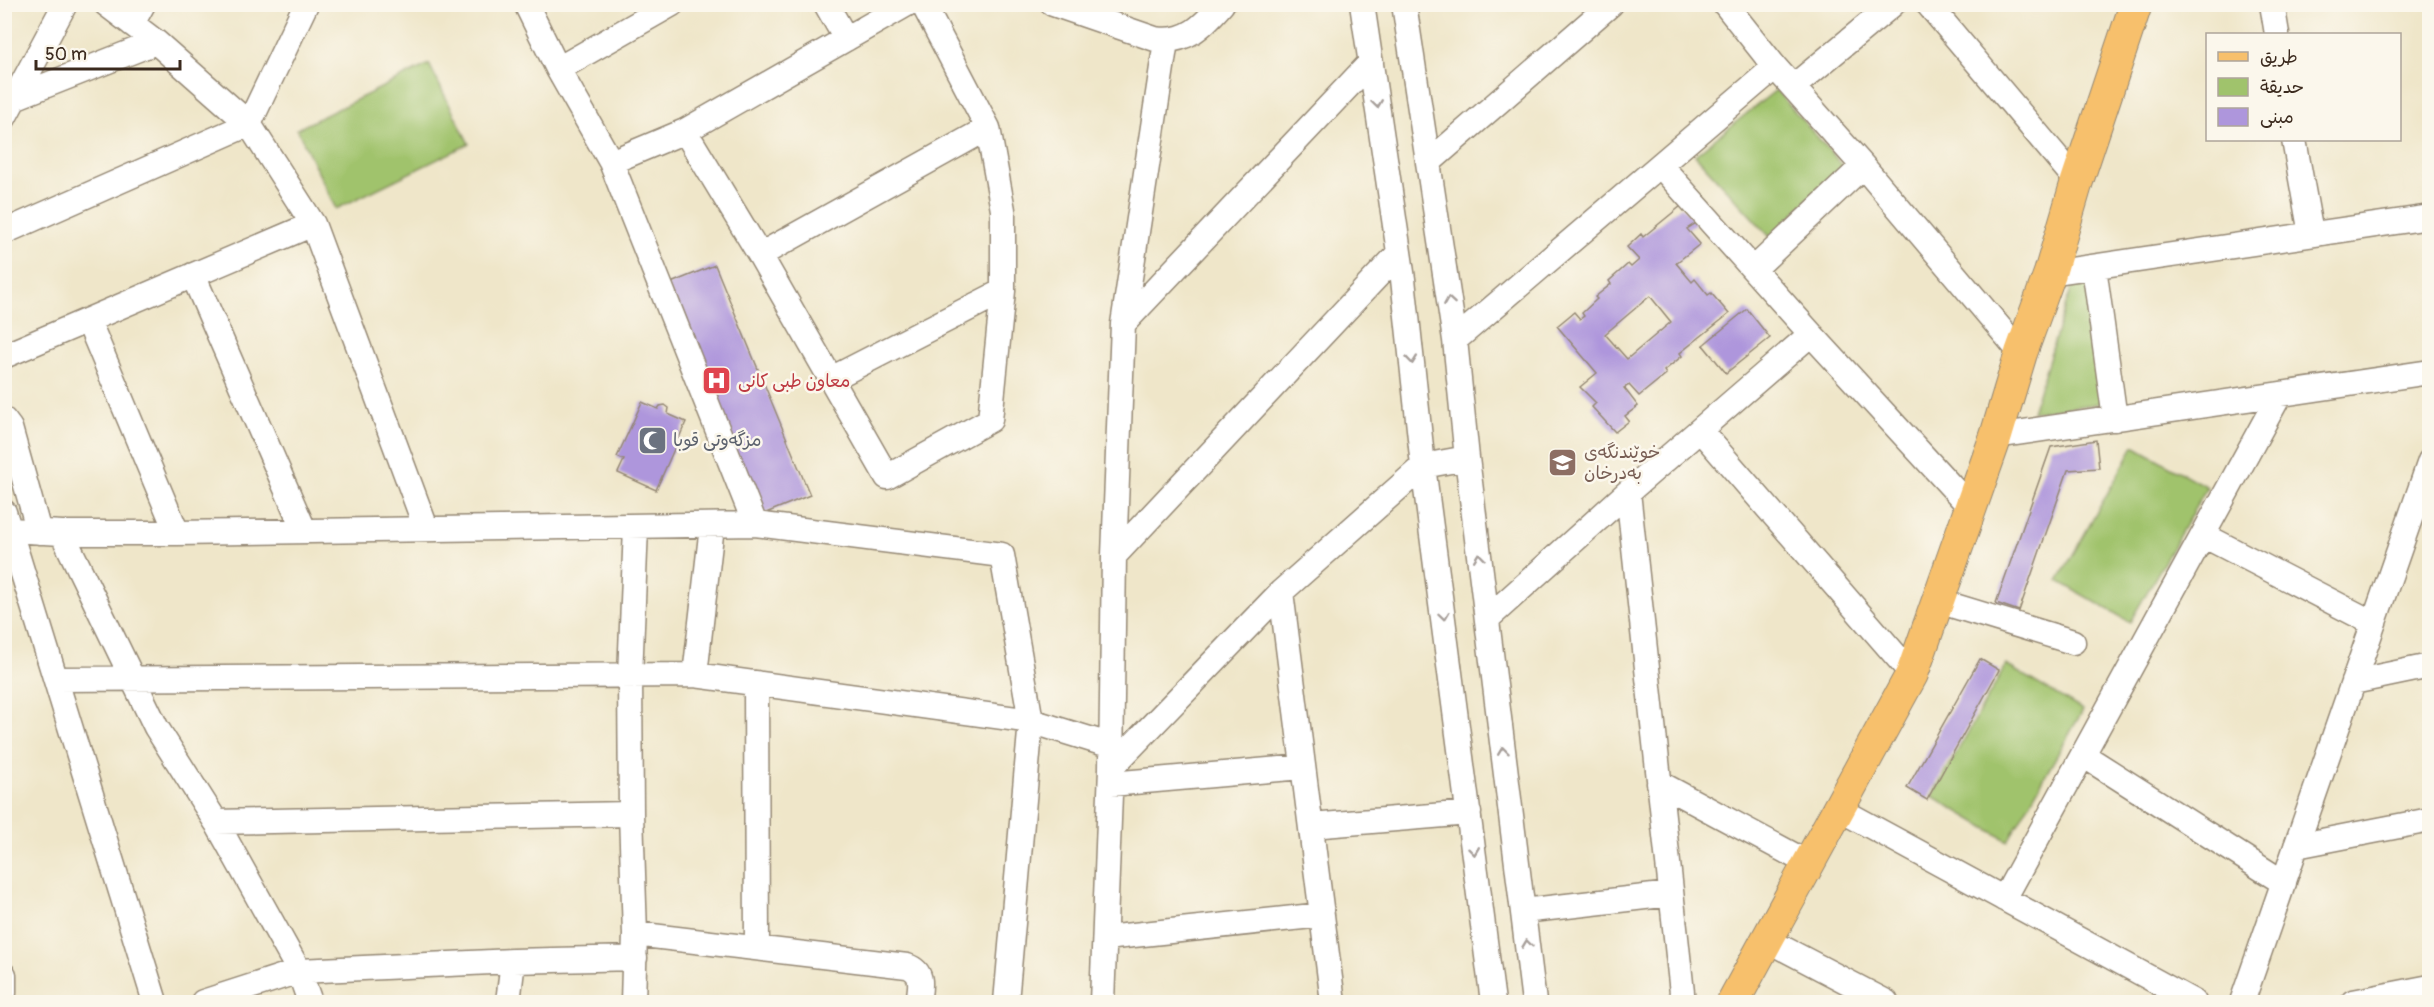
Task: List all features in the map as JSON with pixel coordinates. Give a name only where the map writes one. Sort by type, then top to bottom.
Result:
[{"type":"main road","points":[[1733,1002],[1912,674],[1996,436],[2134,6]]},
{"type":"street","points":[[9,108],[64,4]]},
{"type":"street","points":[[106,4],[137,14],[156,42],[249,124],[312,224],[426,528]]},
{"type":"street","points":[[4,232],[249,124],[306,4]]},
{"type":"street","points":[[526,4],[558,69],[611,162],[755,524]]},
{"type":"street","points":[[558,69],[672,4]]},
{"type":"street","points":[[826,4],[846,39]]},
{"type":"street","points":[[611,162],[685,131],[907,4]]},
{"type":"street","points":[[685,131],[760,255],[887,477],[990,420],[1003,291],[1003,210],[988,128],[923,4]]},
{"type":"street","points":[[1053,4],[1166,41],[1191,35],[1201,28],[1222,4]]},
{"type":"street","points":[[1362,4],[1399,253],[1423,466],[1493,1002]]},
{"type":"street","points":[[1404,4],[1455,340],[1467,458],[1534,1002]]},
{"type":"street","points":[[1428,163],[1611,4]]},
{"type":"street","points":[[1725,4],[1775,67],[1863,166],[2021,353]]},
{"type":"street","points":[[1793,87],[1893,4]]},
{"type":"street","points":[[1928,4],[2077,181]]},
{"type":"street","points":[[2271,4],[2277,33]]},
{"type":"street","points":[[1102,1002],[1111,766],[1114,556],[1123,324],[1166,41]]},
{"type":"street","points":[[9,108],[156,42]]},
{"type":"street","points":[[1123,324],[1371,62]]},
{"type":"street","points":[[1455,340],[1775,67]]},
{"type":"street","points":[[760,255],[988,128]]},
{"type":"street","points":[[2295,141],[2311,234]]},
{"type":"street","points":[[1660,165],[1811,334],[1971,507]]},
{"type":"street","points":[[1754,269],[1863,166]]},
{"type":"street","points":[[2050,273],[2430,217]]},
{"type":"street","points":[[4,356],[312,224]]},
{"type":"street","points":[[1114,556],[1399,253]]},
{"type":"street","points":[[2094,267],[2115,419]]},
{"type":"street","points":[[193,275],[304,530]]},
{"type":"street","points":[[831,379],[1003,291]]},
{"type":"street","points":[[88,320],[177,533]]},
{"type":"street","points":[[1487,619],[1628,492],[1811,334]]},
{"type":"street","points":[[1996,436],[2430,372]]},
{"type":"street","points":[[2004,899],[2280,394]]},
{"type":"street","points":[[6,427],[50,532],[133,678],[156,727],[216,822],[299,971],[310,1002]]},
{"type":"street","points":[[1700,430],[1912,674]]},
{"type":"street","points":[[1111,766],[1281,592],[1423,466],[1467,458]]},
{"type":"street","points":[[2242,1002],[2373,623],[2421,511],[2430,461]]},
{"type":"street","points":[[1628,492],[1683,1002]]},
{"type":"street","points":[[155,1002],[56,679],[6,526],[50,532],[177,533],[755,524],[1002,555],[1031,721],[1006,1002]]},
{"type":"street","points":[[695,675],[712,526]]},
{"type":"street","points":[[633,1002],[635,934],[630,676],[636,527]]},
{"type":"street","points":[[2203,535],[2373,623]]},
{"type":"street","points":[[1281,592],[1333,1002]]},
{"type":"street","points":[[1938,601],[2073,642]]},
{"type":"street","points":[[2353,682],[2430,666]]},
{"type":"street","points":[[56,679],[695,675],[1031,721],[1111,766],[1303,767]]},
{"type":"street","points":[[756,683],[757,948]]},
{"type":"street","points":[[2083,755],[2284,883]]},
{"type":"street","points":[[1659,783],[1808,863]]},
{"type":"street","points":[[1837,808],[2194,1002]]},
{"type":"street","points":[[1311,826],[1469,813]]},
{"type":"street","points":[[216,822],[631,814]]},
{"type":"street","points":[[2296,846],[2430,820]]},
{"type":"street","points":[[1523,911],[1671,894]]},
{"type":"street","points":[[1105,938],[1322,915]]},
{"type":"street","points":[[635,934],[912,968],[920,977],[918,1002]]},
{"type":"street","points":[[1767,940],[1886,1002]]},
{"type":"street","points":[[203,1002],[299,971],[635,958]]},
{"type":"street","points":[[508,1002],[513,961]]},
{"type":"street","points":[[4,975],[4,993]]},
{"type":"street","points":[[2353,1002],[2430,987]]},
{"type":"green space","points":[[429,64],[469,144],[336,209],[297,129]]},
{"type":"green space","points":[[1776,90],[1843,166],[1770,237],[1695,155]]},
{"type":"green space","points":[[2087,278],[2104,403],[2032,412],[2074,279]]},
{"type":"green space","points":[[2134,446],[2207,487],[2130,622],[2058,581]]},
{"type":"green space","points":[[2006,665],[2083,710],[2008,841],[1932,796]]},
{"type":"building","points":[[1681,206],[1696,223],[1687,229],[1700,244],[1676,263],[1692,282],[1695,279],[1708,295],[1711,293],[1729,314],[1680,353],[1682,356],[1664,371],[1666,374],[1639,396],[1629,385],[1624,388],[1638,406],[1625,416],[1629,421],[1615,432],[1592,407],[1596,403],[1580,387],[1597,373],[1557,326],[1574,312],[1580,319],[1584,316],[1582,313],[1597,299],[1595,297],[1611,284],[1609,281],[1628,264],[1631,267],[1639,260],[1627,247],[1641,234],[1643,237]],"holes":[[[1650,296],[1671,322],[1627,359],[1605,334]]]},
{"type":"building","points":[[715,265],[810,495],[761,515],[666,285]]},
{"type":"building","points":[[1747,309],[1770,338],[1726,373],[1703,345]]},
{"type":"building","name":"مزگەوتی قوبا","points":[[642,402],[658,409],[665,405],[669,408],[668,414],[686,422],[656,490],[618,473],[624,460],[617,457]]},
{"type":"building","points":[[2096,440],[2099,468],[2068,470],[2019,611],[1996,603],[2051,447]]},
{"type":"building","points":[[1980,659],[1999,670],[1927,800],[1907,788]]},
{"type":"place","name":"معاون طبی کانی","points":[[717,381]]},
{"type":"place","name":"مزگەوتی قوبا","points":[[652,440]]},
{"type":"place","name":"خوێندنگەی بەدرخان","points":[[1563,462]]}]
